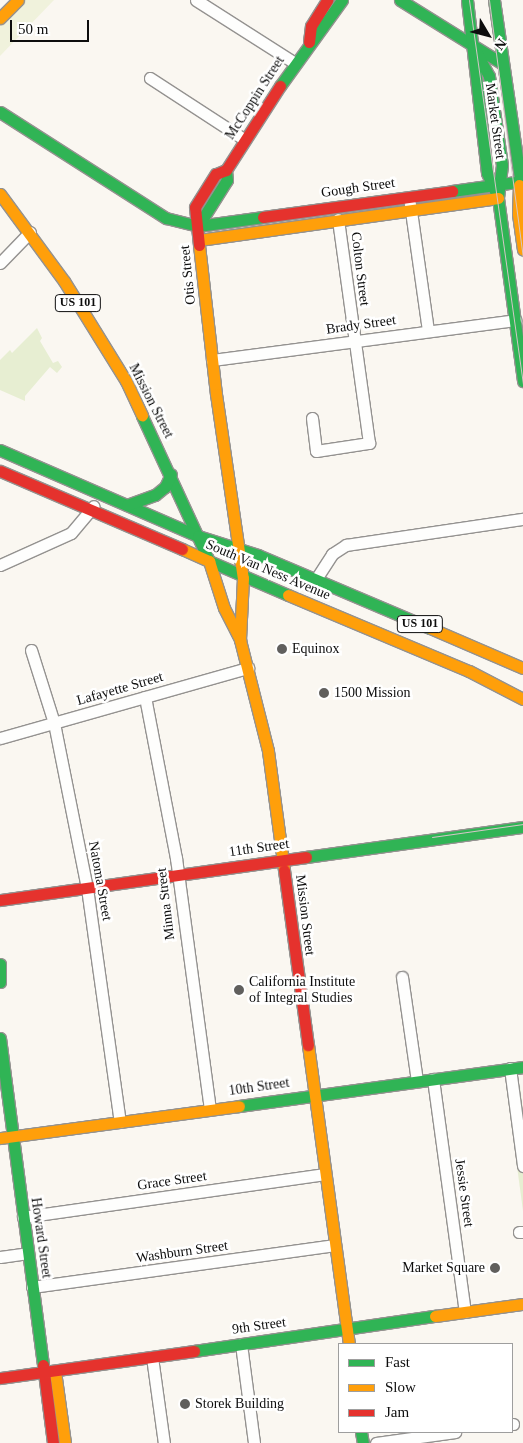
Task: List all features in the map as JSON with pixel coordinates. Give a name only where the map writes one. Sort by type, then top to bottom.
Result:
[{"type":"main road","points":[[0,18],[18,0]]},
{"type":"main road","name":"McCoppin Street","points":[[309,42],[311,26],[327,0]]},
{"type":"main road","name":"McCoppin Street","points":[[198,226],[195,207],[216,174],[226,170],[309,42],[322,32],[342,0]]},
{"type":"main road","points":[[400,0],[503,64]]},
{"type":"main road","name":"Market Street","points":[[467,0],[486,165],[496,185],[519,317],[523,381]]},
{"type":"main road","name":"Market Street","points":[[494,0],[503,64],[519,149],[523,199]]},
{"type":"main road","name":"Otis Street","points":[[0,112],[166,218],[198,226],[212,360],[238,549]]},
{"type":"main road","name":"Market Street","points":[[521,181],[518,214],[523,250]]},
{"type":"main road","name":"Gough Street","points":[[198,226],[521,181]]},
{"type":"main road","name":"Mission Street","points":[[0,194],[30,232],[123,375],[171,474],[208,560],[224,608],[240,640],[268,751],[349,1343]]},
{"type":"main road","name":"Gough Street","points":[[199,240],[411,208],[498,198]]},
{"type":"main road","name":"South Van Ness Avenue","points":[[0,450],[198,536],[238,549],[316,580],[523,668]]},
{"type":"main road","name":"South Van Ness Avenue","points":[[0,471],[208,560],[243,578],[469,671],[523,699]]},
{"type":"main road","points":[[127,505],[155,495],[165,487],[171,474]]},
{"type":"main road","name":"Mission Street","points":[[238,549],[243,578],[240,640]]},
{"type":"main road","name":"11th Street","points":[[0,900],[523,827]]},
{"type":"main road","points":[[0,964],[0,982]]},
{"type":"main road","name":"Howard Street","points":[[0,1038],[53,1443]]},
{"type":"main road","name":"10th Street","points":[[0,1138],[523,1067]]},
{"type":"main road","name":"9th Street","points":[[0,1378],[523,1304]]},
{"type":"main road","points":[[56,1371],[65,1443]]},
{"type":"street","points":[[196,0],[295,63]]},
{"type":"street","points":[[150,78],[245,140]]},
{"type":"street","points":[[409,196],[428,331]]},
{"type":"street","name":"Colton Street","points":[[312,418],[316,451],[369,443],[338,219]]},
{"type":"street","points":[[0,263],[30,232]]},
{"type":"street","name":"Brady Street","points":[[212,360],[354,342],[519,317]]},
{"type":"street","points":[[0,565],[71,533],[92,510],[100,494]]},
{"type":"street","points":[[316,580],[332,554],[346,544],[523,519]]},
{"type":"street","name":"Natoma Street","points":[[31,650],[54,723],[87,888],[120,1122]]},
{"type":"street","name":"Lafayette Street","points":[[0,738],[248,668]]},
{"type":"street","name":"Minna Street","points":[[145,697],[178,875],[210,1109]]},
{"type":"street","points":[[402,977],[417,1081]]},
{"type":"street","points":[[510,1068],[523,1166]]},
{"type":"street","name":"Jessie Street","points":[[433,1078],[465,1312]]},
{"type":"street","name":"Grace Street","points":[[22,1217],[325,1174]]},
{"type":"street","name":"Washburn Street","points":[[32,1287],[335,1245]]},
{"type":"street","points":[[0,1257],[28,1253]]},
{"type":"street","points":[[241,1344],[254,1443]]},
{"type":"street","points":[[152,1357],[164,1443]]},
{"type":"street","points":[[376,1443],[449,1433]]},
{"type":"green space","points":[[14,0],[54,0],[0,56],[0,26]]},
{"type":"green space","points":[[37,328],[42,338],[40,341],[53,363],[58,361],[62,367],[57,373],[50,367],[25,396],[25,401],[0,390],[0,360],[10,350],[12,353]]},
{"type":"green space","points":[[506,1084],[520,1086],[523,1110],[523,1211]]},
{"type":"tram line","points":[[469,0],[523,384]]},
{"type":"tram line","points":[[489,0],[523,258]]},
{"type":"tram line","points":[[432,837],[523,824]]},
{"type":"traffic: fast","points":[[280,86],[342,0]]},
{"type":"traffic: fast","points":[[400,0],[503,64]]},
{"type":"traffic: fast","points":[[467,0],[487,173],[498,198]]},
{"type":"traffic: fast","points":[[494,0],[523,199]]},
{"type":"traffic: fast","points":[[473,46],[489,76],[502,165],[498,198],[523,381]]},
{"type":"traffic: fast","points":[[0,112],[166,218],[198,226],[263,217]]},
{"type":"traffic: fast","points":[[198,226],[227,180],[226,170]]},
{"type":"traffic: fast","points":[[452,191],[523,181]]},
{"type":"traffic: fast","points":[[142,416],[209,561],[288,595]]},
{"type":"traffic: fast","points":[[0,450],[198,536],[258,555],[430,628]]},
{"type":"traffic: fast","points":[[127,505],[155,495],[165,487],[171,474]]},
{"type":"traffic: fast","points":[[306,857],[523,827]]},
{"type":"traffic: fast","points":[[0,964],[0,982]]},
{"type":"traffic: fast","points":[[0,1038],[43,1365]]},
{"type":"traffic: fast","points":[[239,1106],[523,1067]]},
{"type":"traffic: fast","points":[[194,1351],[435,1316]]},
{"type":"traffic: fast","points":[[361,1433],[363,1443]]},
{"type":"traffic: slow","points":[[0,18],[18,0]]},
{"type":"traffic: slow","points":[[519,185],[518,214],[523,250]]},
{"type":"traffic: slow","points":[[0,194],[64,281],[126,381],[142,416]]},
{"type":"traffic: slow","points":[[199,240],[498,198]]},
{"type":"traffic: slow","points":[[199,245],[216,394],[243,578],[240,640]]},
{"type":"traffic: slow","points":[[182,549],[209,561],[224,608],[240,640],[268,751],[284,870]]},
{"type":"traffic: slow","points":[[288,595],[469,671],[523,699]]},
{"type":"traffic: slow","points":[[430,628],[523,668]]},
{"type":"traffic: slow","points":[[308,1045],[349,1343]]},
{"type":"traffic: slow","points":[[0,1138],[239,1106]]},
{"type":"traffic: slow","points":[[435,1316],[523,1304]]},
{"type":"traffic: slow","points":[[55,1371],[65,1443]]},
{"type":"traffic: jam","points":[[309,42],[311,26],[327,0]]},
{"type":"traffic: jam","points":[[199,245],[195,207],[216,174],[226,170],[280,86]]},
{"type":"traffic: jam","points":[[263,217],[452,191]]},
{"type":"traffic: jam","points":[[0,471],[182,549]]},
{"type":"traffic: jam","points":[[0,900],[306,857]]},
{"type":"traffic: jam","points":[[284,870],[308,1045]]},
{"type":"traffic: jam","points":[[0,1378],[194,1351]]},
{"type":"traffic: jam","points":[[43,1365],[53,1443]]},
{"type":"place","name":"Equinox","points":[[282,649]]},
{"type":"place","name":"1500 Mission","points":[[324,693]]},
{"type":"place","name":"California Institute of Integral Studies","points":[[239,990]]},
{"type":"place","name":"Market Square","points":[[495,1268]]},
{"type":"place","name":"Storek Building","points":[[185,1404]]}]
